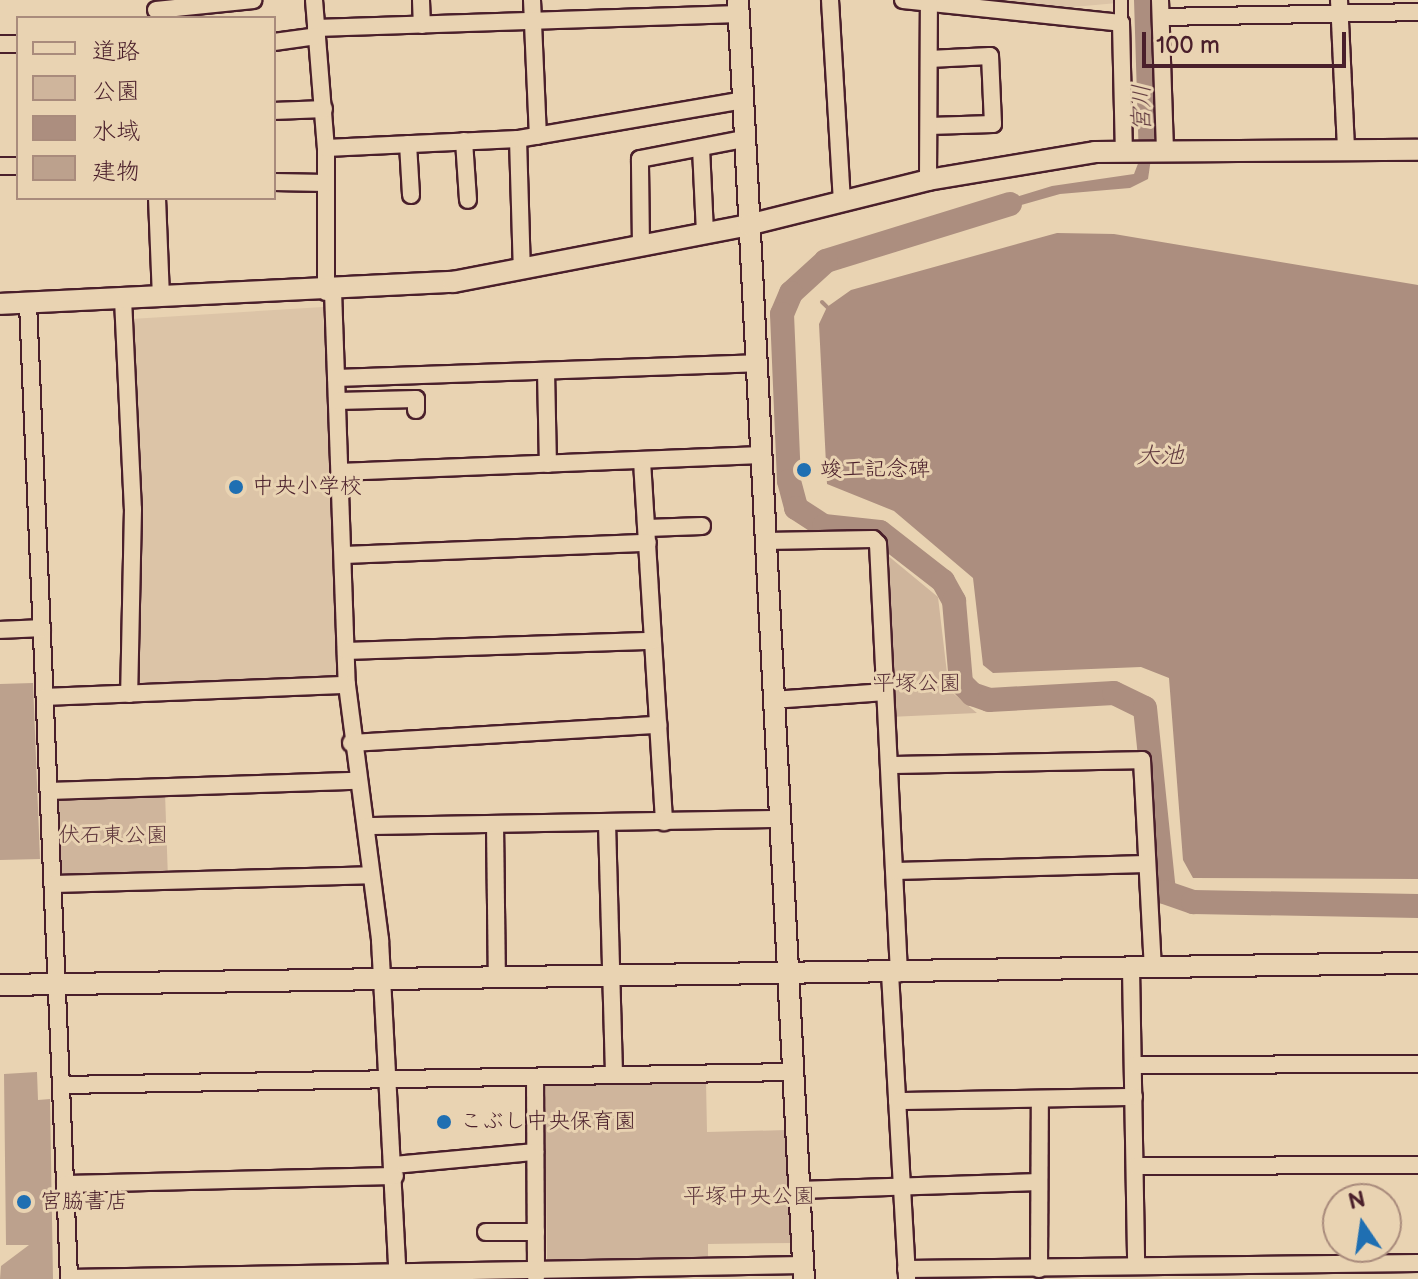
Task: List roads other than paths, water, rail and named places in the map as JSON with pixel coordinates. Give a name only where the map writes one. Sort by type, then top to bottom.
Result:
[{"type":"street","points":[[156,9],[253,0]]},
{"type":"street","points":[[314,0],[326,148],[329,292],[341,472],[347,685],[351,743],[366,826],[382,978],[395,1170],[398,1274]]},
{"type":"street","points":[[421,0],[422,25]]},
{"type":"street","points":[[532,0],[538,136]]},
{"type":"street","points":[[830,0],[842,201]]},
{"type":"street","points":[[903,0],[1121,23]]},
{"type":"street","points":[[1121,0],[1127,150]]},
{"type":"street","points":[[928,180],[929,4]]},
{"type":"street","points":[[28,303],[69,1278],[804,1272],[738,7],[531,23],[422,25],[316,32],[276,42]]},
{"type":"street","points":[[1340,7],[1346,149]]},
{"type":"street","points":[[1162,149],[1161,8],[1340,7],[1418,12]]},
{"type":"street","points":[[929,59],[990,56],[993,124],[929,126]]},
{"type":"street","points":[[326,148],[518,139],[743,100]]},
{"type":"street","points":[[276,111],[324,109]]},
{"type":"street","points":[[518,139],[522,270]]},
{"type":"street","points":[[641,247],[640,159],[744,139]]},
{"type":"street","points":[[464,141],[468,200]]},
{"type":"street","points":[[408,144],[411,195]]},
{"type":"street","points":[[701,148],[705,233]]},
{"type":"street","points":[[0,304],[329,292],[522,270],[748,225],[928,180],[1127,150],[1418,150]]},
{"type":"street","points":[[276,182],[326,183]]},
{"type":"street","points":[[157,200],[161,296]]},
{"type":"street","points":[[123,299],[133,509],[129,694]]},
{"type":"street","points":[[336,378],[756,363]]},
{"type":"street","points":[[546,371],[548,464]]},
{"type":"street","points":[[337,401],[416,399],[416,410]]},
{"type":"street","points":[[341,472],[760,455]]},
{"type":"street","points":[[642,461],[664,822]]},
{"type":"street","points":[[344,555],[647,536],[702,526]]},
{"type":"street","points":[[765,541],[873,539],[878,544],[895,871],[897,1101],[906,1274],[1136,1266],[1236,1272],[1418,1263]]},
{"type":"street","points":[[0,630],[42,628]]},
{"type":"street","points":[[346,651],[653,641]]},
{"type":"street","points":[[45,697],[347,685]]},
{"type":"street","points":[[773,700],[885,692]]},
{"type":"street","points":[[351,743],[658,725]]},
{"type":"street","points":[[889,765],[1142,760],[1153,968]]},
{"type":"street","points":[[49,791],[356,781]]},
{"type":"street","points":[[366,826],[779,819]]},
{"type":"street","points":[[607,823],[614,1072]]},
{"type":"street","points":[[495,824],[497,978]]},
{"type":"street","points":[[895,871],[1147,864]]},
{"type":"street","points":[[53,884],[371,875]]},
{"type":"street","points":[[0,985],[1418,963]]},
{"type":"street","points":[[1131,968],[1136,1266]]},
{"type":"street","points":[[1134,1065],[1418,1064]]},
{"type":"street","points":[[61,1085],[535,1078],[614,1072],[793,1072]]},
{"type":"street","points":[[535,1078],[536,1274]]},
{"type":"street","points":[[897,1101],[1134,1097]]},
{"type":"street","points":[[1039,1269],[1040,1099]]},
{"type":"street","points":[[65,1184],[395,1170],[535,1152]]},
{"type":"street","points":[[1135,1166],[1418,1165]]},
{"type":"street","points":[[799,1190],[1039,1182]]},
{"type":"street","points":[[486,1232],[536,1232]]},
{"type":"water","name":"宮川","points":[[1134,0],[1152,0],[1155,131],[1148,179],[1130,188],[1060,194],[979,217],[977,209],[1052,186],[1134,174],[1139,161]]},
{"type":"water","name":"大池","points":[[1057,233],[1114,234],[1418,285],[1418,879],[1193,878],[1183,860],[1169,678],[1141,667],[993,673],[983,665],[973,578],[894,511],[827,484],[819,324],[827,307],[851,290]]},
{"type":"waterway","points":[[1010,204],[826,261],[791,293],[782,314],[789,481],[796,508],[824,526],[880,532],[943,581],[954,601],[961,683],[972,694],[989,700],[1114,693],[1145,708],[1164,892],[1193,902],[1418,906]]},
{"type":"waterway","points":[[801,284],[807,289]]},
{"type":"waterway","points":[[822,302],[827,307]]},
{"type":"place","name":"竣工記念碑","points":[[804,470]]},
{"type":"place","name":"中央小学校","points":[[236,487]]},
{"type":"place","name":"こぶし中央保育園","points":[[444,1122]]},
{"type":"place","name":"宮脇書店","points":[[24,1202]]},
{"type":"park label","name":"平塚公園","points":[[917,684]]},
{"type":"park label","name":"伏石東公園","points":[[113,836]]},
{"type":"park label","name":"平塚中央公園","points":[[749,1197]]}]
